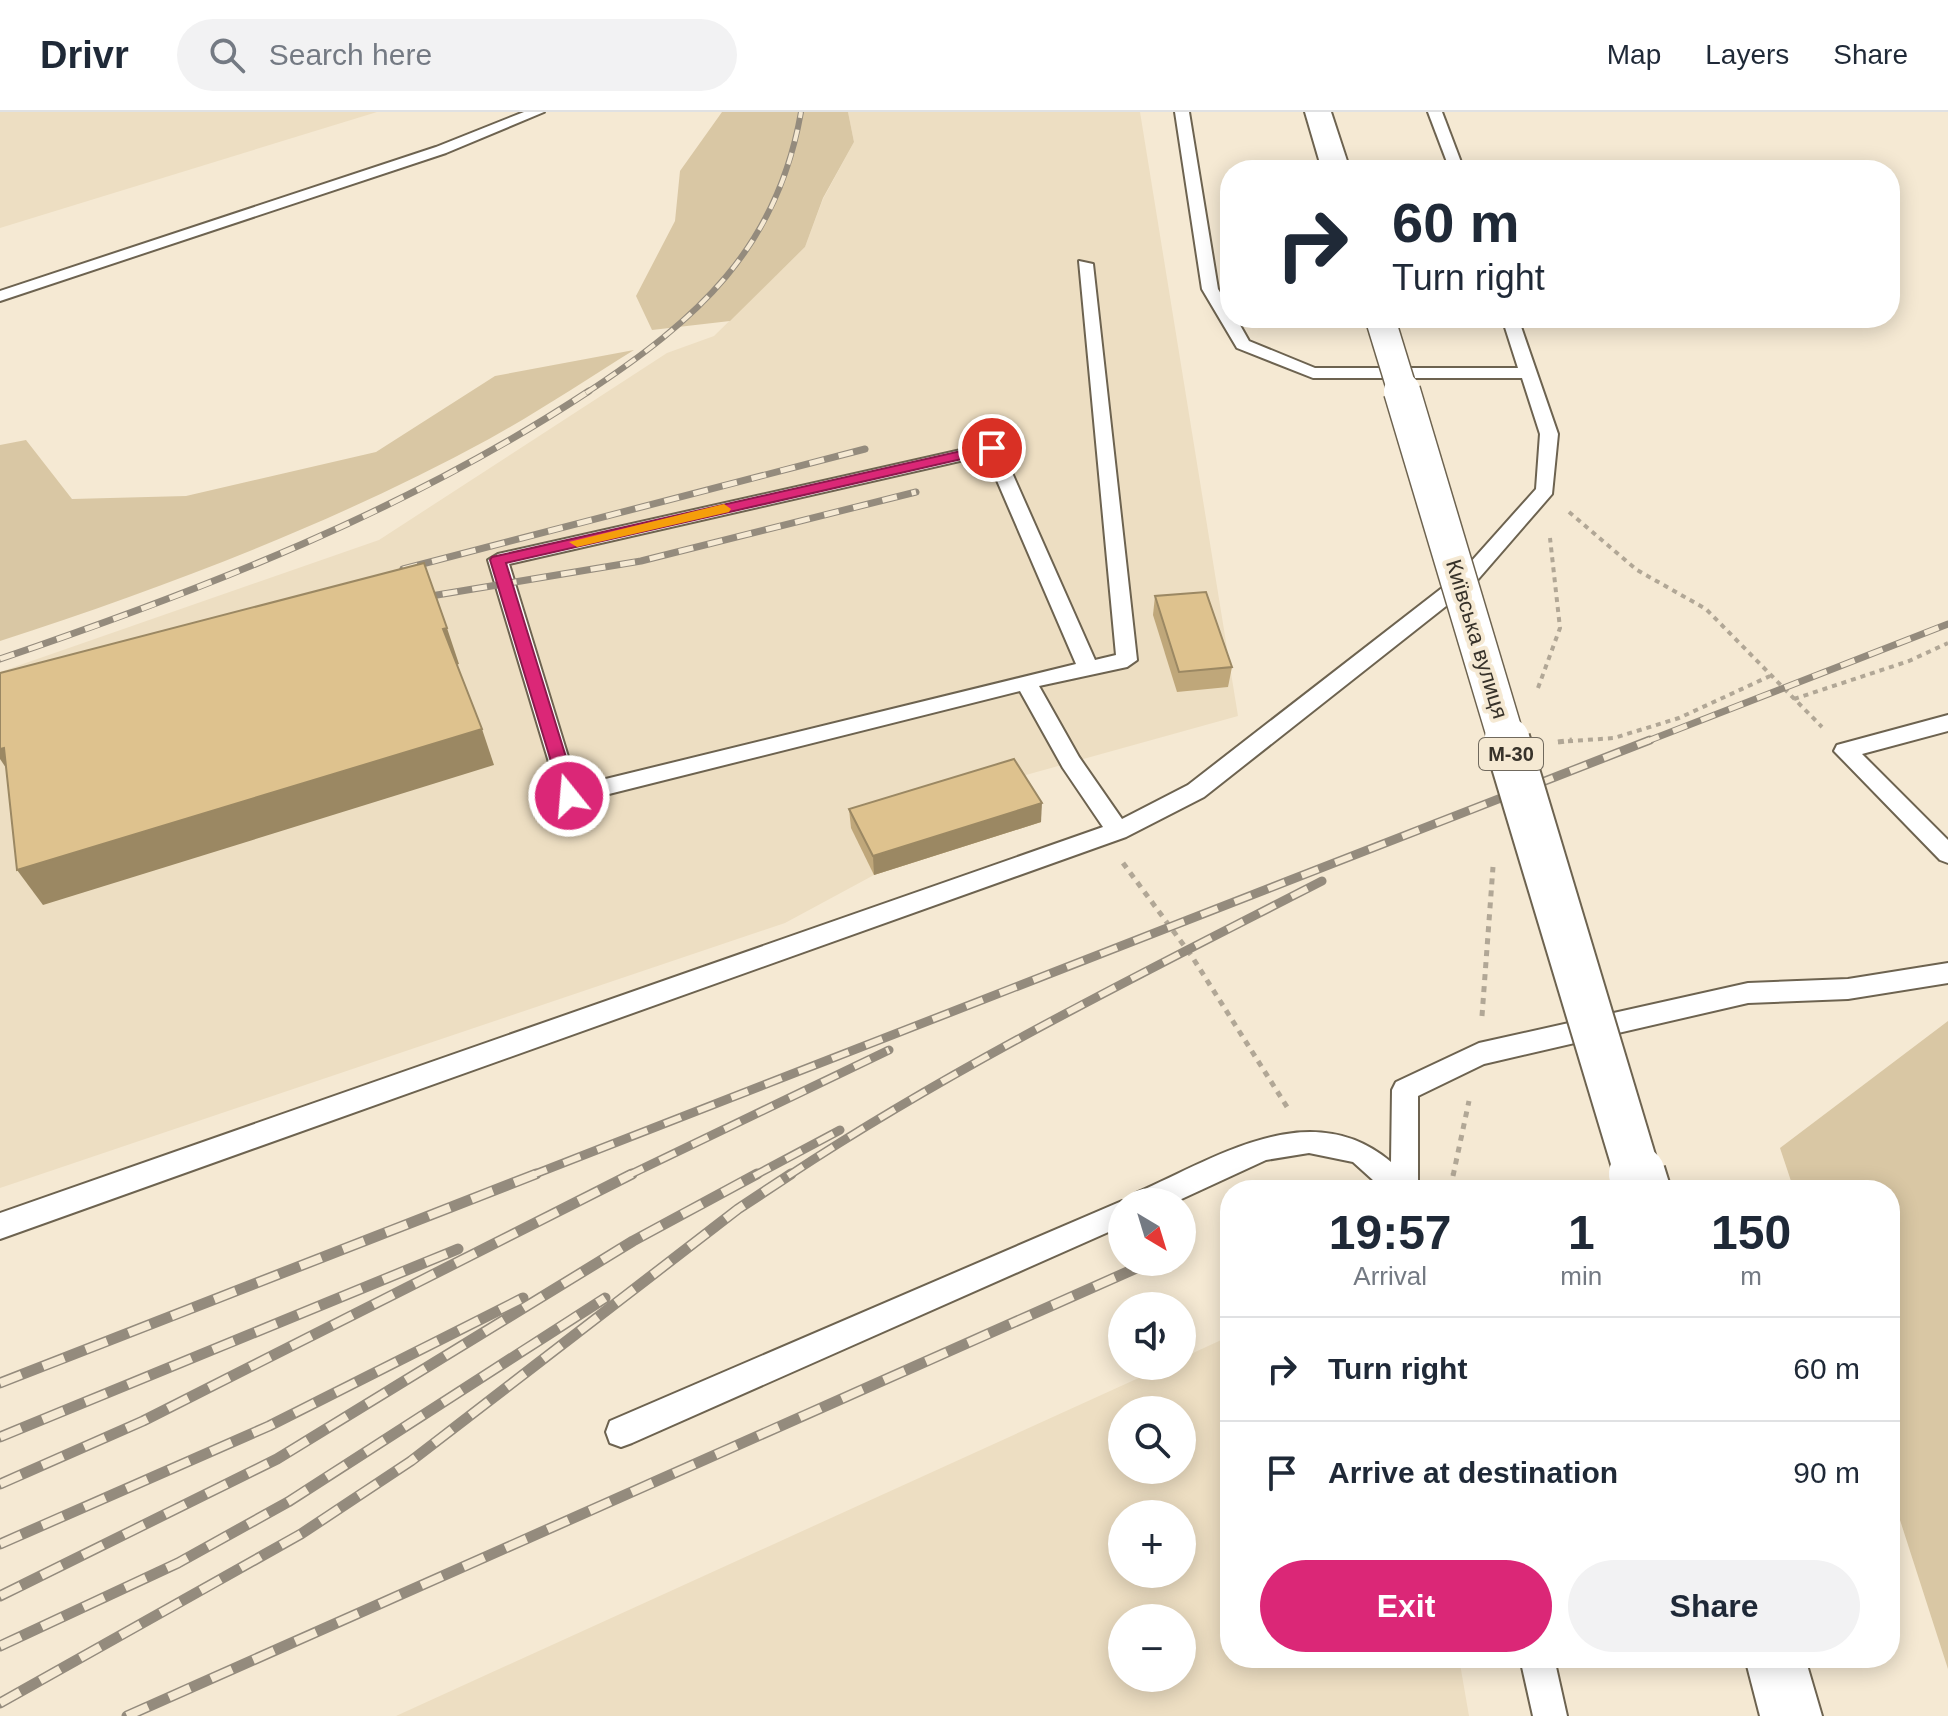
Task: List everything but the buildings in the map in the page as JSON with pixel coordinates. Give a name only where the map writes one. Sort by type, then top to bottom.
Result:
[{"type":"highway","points":[[1322,125],[1333,160]]},
{"type":"highway","name":"Київська вулиця","points":[[1383,328],[1639,1180]]},
{"type":"highway","points":[[1778,1668],[1791,1716]]},
{"type":"lane","points":[[0,296],[441,150],[537,112]]},
{"type":"lane","points":[[1182,112],[1210,289],[1220,306]]},
{"type":"lane","points":[[1435,112],[1453,160]]},
{"type":"lane","points":[[1085,264],[1127,660],[1026,682],[569,796],[498,560],[992,448],[1088,668]]},
{"type":"lane","points":[[1233,328],[1243,344],[1313,373],[1529,373]]},
{"type":"lane","points":[[0,1226],[1111,834],[1196,791],[1467,579],[1545,490],[1549,434],[1513,328]]},
{"type":"lane","points":[[1026,682],[1111,834]]},
{"type":"lane","points":[[1948,723],[1845,751],[1948,854]]},
{"type":"lane","points":[[1404,1180],[1405,1090],[1479,1054],[1748,993],[1848,989],[1948,973]]},
{"type":"lane","points":[[1177,1188],[1263,1149],[1309,1141],[1360,1152],[1392,1180]]},
{"type":"lane","points":[[621,1432],[1108,1219]]},
{"type":"lane","points":[[1539,1668],[1550,1716]]},
{"type":"path","points":[[1545,490],[1637,570],[1706,609],[1845,751]]},
{"type":"path","points":[[1794,699],[1909,661],[1948,643]]},
{"type":"path","points":[[1549,738],[1561,743],[1593,737],[1614,738],[1679,718],[1714,699],[1770,676]]},
{"type":"path","points":[[1111,834],[1309,1141]]},
{"type":"shaded area","points":[[0,112],[377,112],[0,228]]},
{"type":"shaded area","points":[[722,112],[848,112],[854,142],[823,198],[805,247],[730,321],[652,330],[636,296],[675,221],[680,171]]},
{"type":"shaded area","points":[[848,112],[1140,112],[1238,716],[1015,778],[1041,822],[874,875],[785,923],[0,1188],[0,672],[379,540],[667,353],[714,336],[805,247],[823,199],[854,142]]},
{"type":"shaded area","points":[[634,350],[489,439],[431,470],[310,526],[187,576],[0,641],[0,445],[26,440],[72,499],[186,496],[376,452],[495,376]]},
{"type":"shaded area","points":[[1948,1021],[1948,1669],[1900,1520],[1900,1180],[1791,1180],[1780,1148]]},
{"type":"shaded area","points":[[1220,1341],[1220,1668],[1461,1668],[1469,1716],[396,1716],[1134,1380],[1196,1380],[1196,1352]]},
{"type":"railway","points":[[589,391],[663,338],[696,308],[752,242],[773,203],[789,160],[801,112]]},
{"type":"railway","points":[[0,659],[153,604],[303,544],[449,474],[589,391]]},
{"type":"railway","points":[[403,569],[865,449]]},
{"type":"railway","points":[[413,599],[641,561],[916,492]]},
{"type":"railway","points":[[1645,742],[1948,624]]},
{"type":"railway","points":[[530,1176],[1650,740]]},
{"type":"railway","points":[[788,1176],[984,1058],[1322,881]]},
{"type":"railway","points":[[627,1176],[889,1050]]},
{"type":"railway","points":[[754,1176],[840,1130]]},
{"type":"railway","points":[[0,1383],[536,1174]]},
{"type":"railway","points":[[0,1484],[143,1421],[632,1174]]},
{"type":"railway","points":[[0,1596],[277,1459],[633,1241],[757,1174]]},
{"type":"railway","points":[[0,1703],[301,1534],[411,1461],[738,1209],[791,1174]]},
{"type":"railway","points":[[0,1437],[458,1249]]},
{"type":"railway","points":[[127,1716],[1118,1276]]},
{"type":"railway","points":[[0,1544],[269,1426],[523,1298]]},
{"type":"railway","points":[[0,1646],[178,1563],[288,1502],[605,1298]]},
{"type":"slow traffic","points":[[577,542],[724,509]]},
{"type":"route","points":[[569,796],[498,560],[992,448]]}]
